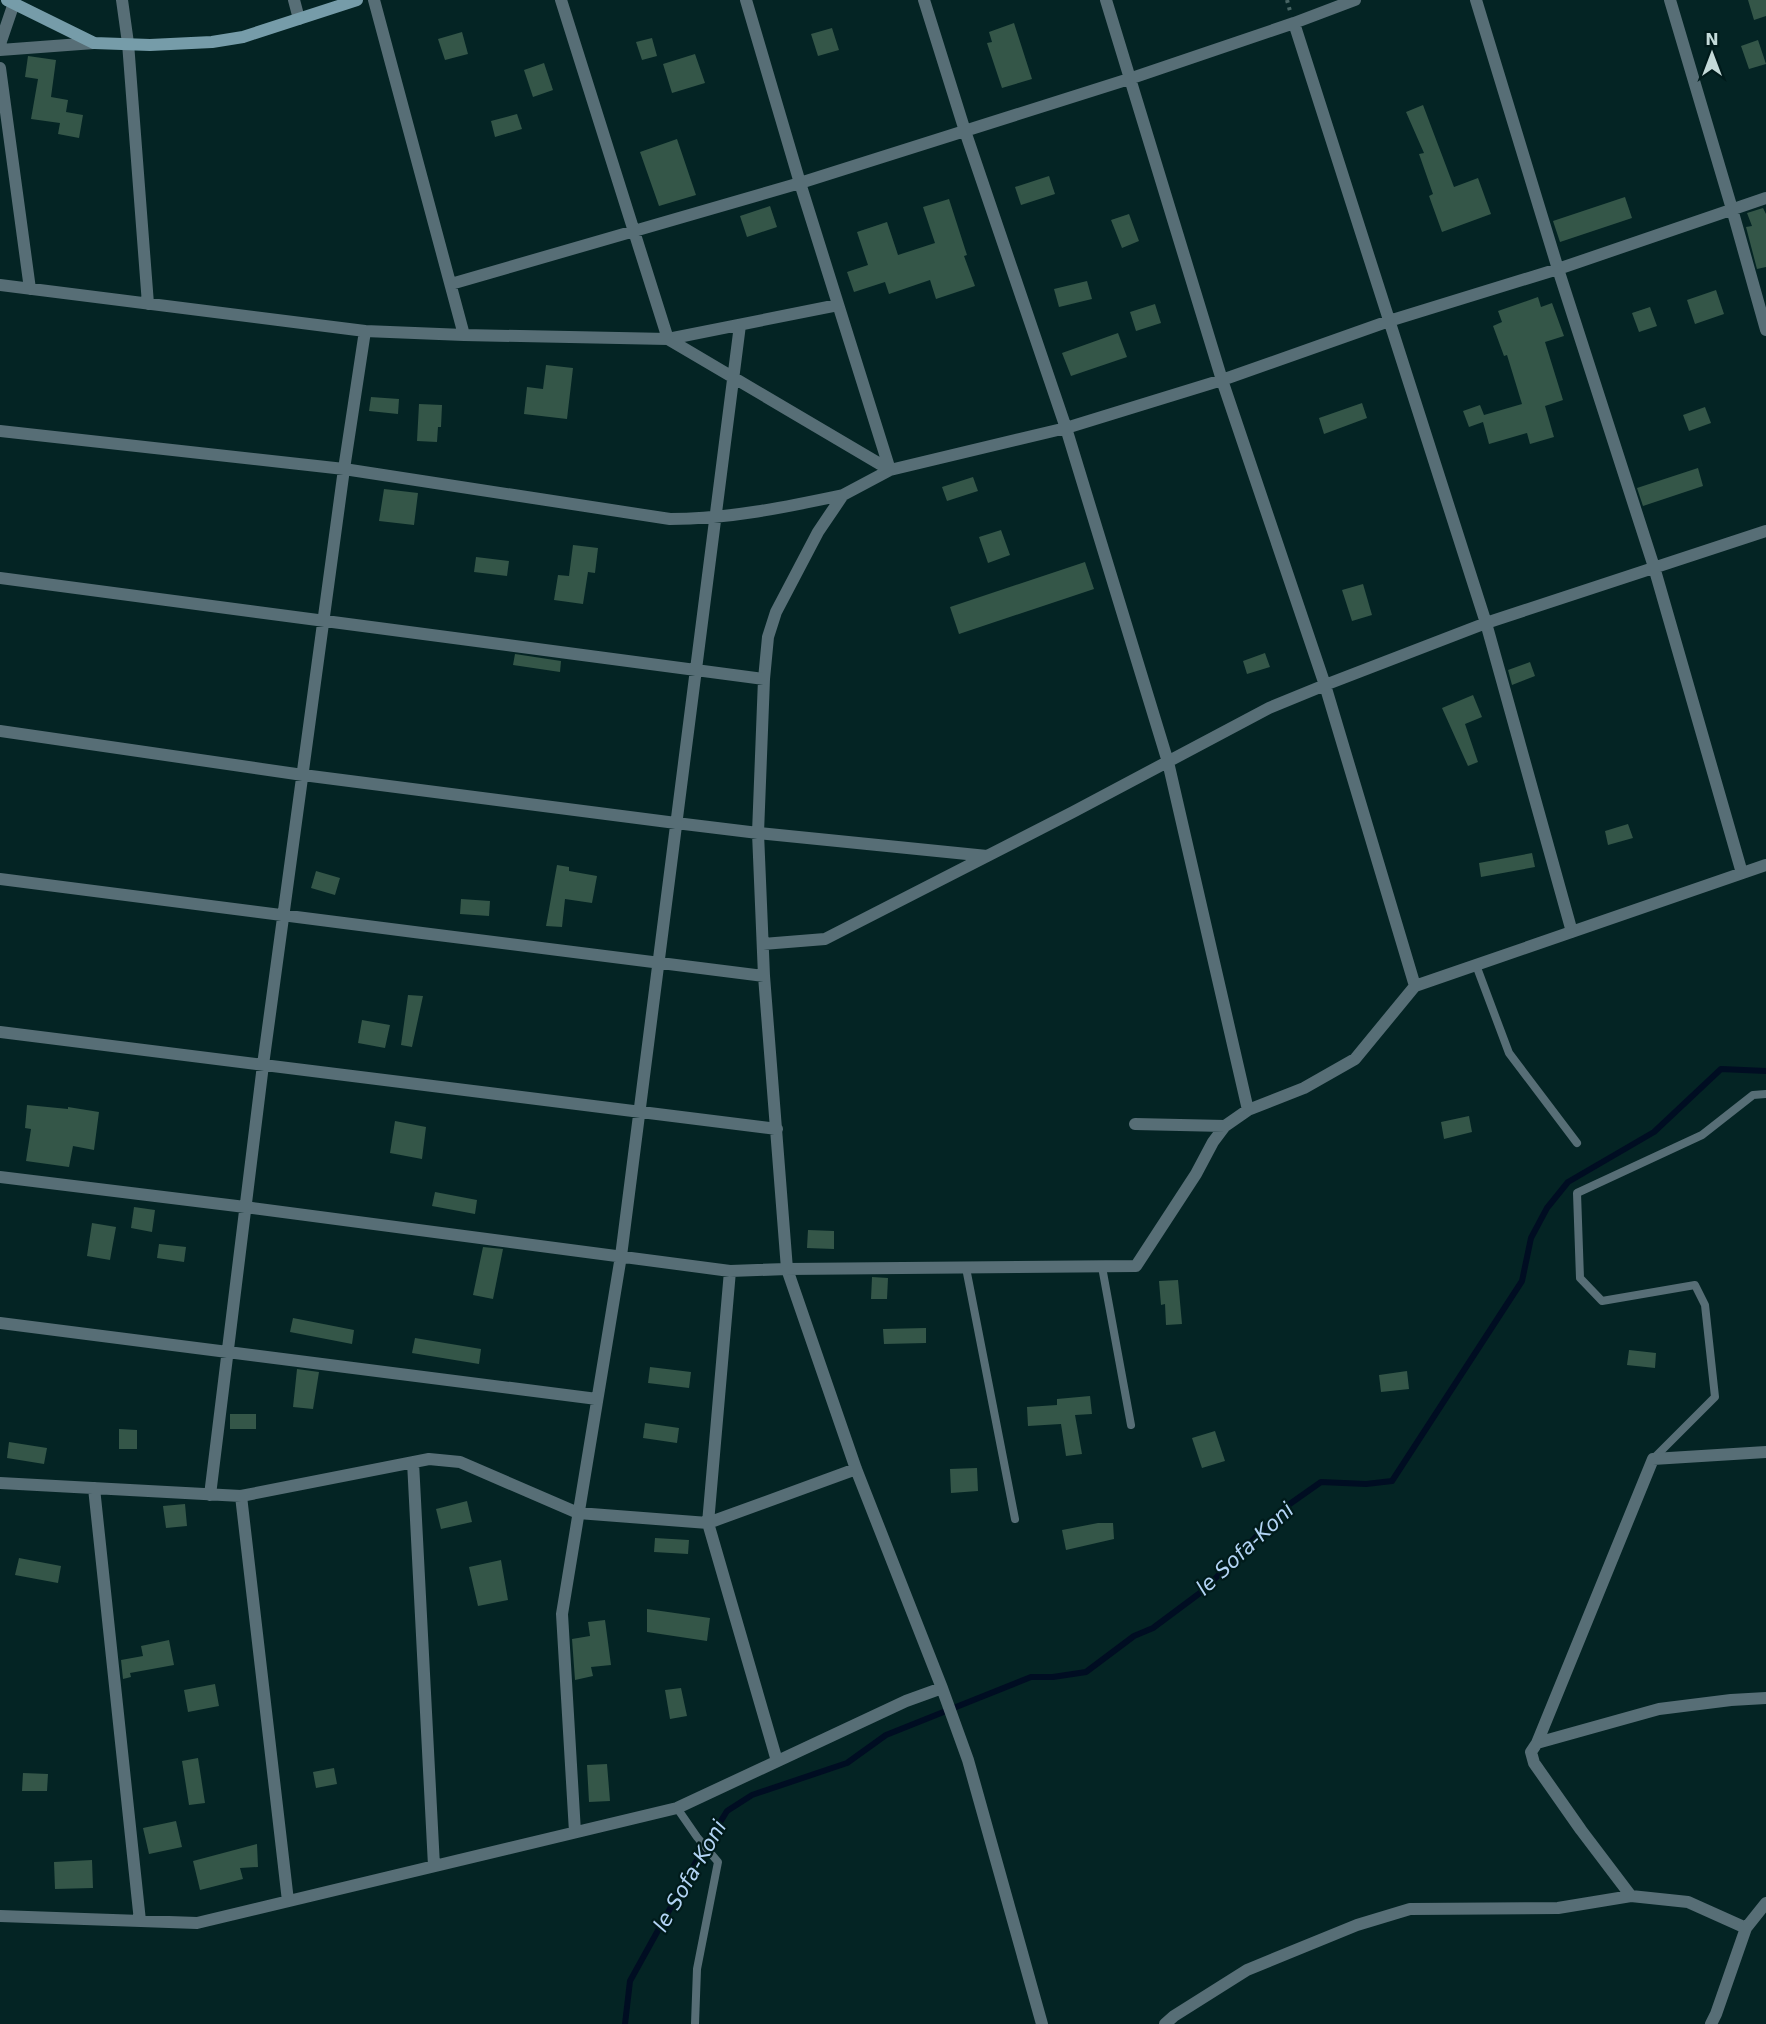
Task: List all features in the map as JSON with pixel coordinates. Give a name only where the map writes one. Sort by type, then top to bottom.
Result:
[{"type":"street","points":[[122,0],[128,43],[148,304]]},
{"type":"street","points":[[294,0],[299,19]]},
{"type":"street","points":[[0,50],[94,43],[150,45],[212,42],[243,37],[357,0]]},
{"type":"street","points":[[374,0],[465,335]]},
{"type":"street","points":[[561,0],[668,339],[890,470]]},
{"type":"street","points":[[746,0],[800,183],[890,470]]},
{"type":"street","points":[[924,0],[965,130],[1066,428],[1168,762],[1248,1110]]},
{"type":"street","points":[[1106,0],[1222,380],[1325,685],[1414,986]]},
{"type":"street","points":[[451,284],[800,183],[1129,79],[1355,0]]},
{"type":"street","points":[[1476,0],[1558,269],[1654,567],[1742,873]]},
{"type":"street","points":[[1670,0],[1766,330]]},
{"type":"street","points":[[0,44],[10,2],[94,43]]},
{"type":"street","points":[[1294,23],[1486,623],[1572,932]]},
{"type":"street","points":[[0,68],[30,289]]},
{"type":"street","points":[[0,431],[344,469],[670,519],[715,517],[770,510],[843,495],[890,470],[1066,428],[1222,380],[1389,321],[1558,269],[1766,198]]},
{"type":"street","points":[[0,285],[366,331],[465,335],[668,339],[838,305]]},
{"type":"street","points":[[575,1832],[562,1614],[621,1256],[740,325]]},
{"type":"street","points":[[210,1495],[263,1065],[344,469],[366,331]]},
{"type":"street","points":[[843,495],[818,532],[776,612],[768,637],[764,679],[758,833],[764,976],[787,1269],[855,1469],[944,1693],[968,1760],[1042,2024]]},
{"type":"street","points":[[763,944],[825,939],[1269,708],[1486,623],[1766,531]]},
{"type":"street","points":[[0,578],[764,679]]},
{"type":"street","points":[[0,731],[303,775],[676,823],[987,856]]},
{"type":"street","points":[[0,1177],[730,1271],[1136,1266],[1225,1126],[1248,1110],[1304,1088],[1355,1059],[1414,986],[1766,865]]},
{"type":"street","points":[[0,879],[284,914],[488,943],[764,976]]},
{"type":"street","points":[[0,1032],[777,1129]]},
{"type":"street","points":[[1135,1124],[1225,1126]]},
{"type":"street","points":[[730,1271],[708,1523],[777,1761]]},
{"type":"street","points":[[0,1323],[597,1399]]},
{"type":"street","points":[[1631,1896],[1534,1763],[1532,1752],[1653,1458],[1766,1452]]},
{"type":"street","points":[[0,1483],[242,1496],[429,1458],[460,1462],[578,1513],[708,1523],[855,1469]]},
{"type":"street","points":[[412,1462],[434,1866]]},
{"type":"street","points":[[94,1488],[140,1921]]},
{"type":"street","points":[[242,1496],[288,1901]]},
{"type":"street","points":[[0,1916],[197,1923],[677,1808],[906,1701],[944,1693]]},
{"type":"street","points":[[1537,1743],[1659,1709],[1766,1698]]},
{"type":"street","points":[[1165,2024],[1247,1970],[1357,1925],[1410,1909],[1558,1908],[1631,1896],[1688,1902],[1746,1928]]},
{"type":"street","points":[[1711,2024],[1746,1928],[1766,1903]]},
{"type":"lane","points":[[1476,965],[1509,1053],[1577,1143]]},
{"type":"lane","points":[[1653,1458],[1715,1397],[1705,1305],[1695,1285],[1602,1301],[1580,1278],[1577,1193],[1702,1135],[1753,1095],[1766,1094]]},
{"type":"lane","points":[[1102,1267],[1131,1425]]},
{"type":"lane","points":[[966,1268],[1014,1519]]},
{"type":"lane","points":[[677,1808],[718,1862],[697,1970],[695,2024]]},
{"type":"building","points":[[1748,0],[1766,0],[1766,16],[1754,20]]},
{"type":"building","points":[[1014,23],[1032,79],[1002,88],[987,43],[992,42],[989,32]]},
{"type":"building","points":[[832,28],[839,50],[818,56],[811,34]]},
{"type":"building","points":[[462,32],[468,54],[445,60],[438,39]]},
{"type":"building","points":[[652,38],[657,56],[642,60],[636,42]]},
{"type":"building","points":[[1758,40],[1766,64],[1749,69],[1741,46]]},
{"type":"building","points":[[695,54],[705,83],[672,93],[663,64]]},
{"type":"building","points":[[28,56],[56,60],[51,97],[68,100],[66,112],[83,115],[79,138],[58,134],[60,123],[31,119],[38,79],[25,77]]},
{"type":"building","points":[[544,63],[553,90],[533,97],[524,70]]},
{"type":"building","points":[[1423,105],[1454,187],[1478,178],[1491,214],[1442,232],[1429,196],[1433,194],[1419,154],[1424,153],[1406,112]]},
{"type":"building","points":[[517,114],[522,129],[495,137],[491,121]]},
{"type":"building","points":[[677,139],[696,195],[659,206],[640,152]]},
{"type":"building","points":[[1049,176],[1055,194],[1021,205],[1015,187]]},
{"type":"building","points":[[1625,197],[1632,218],[1560,242],[1553,221]]},
{"type":"building","points":[[949,199],[967,255],[964,256],[975,286],[936,299],[930,280],[889,294],[885,282],[854,292],[847,272],[868,265],[857,232],[887,222],[898,255],[935,243],[923,207]]},
{"type":"building","points":[[770,206],[777,227],[747,237],[740,216]]},
{"type":"building","points":[[1763,208],[1766,214],[1766,267],[1757,269],[1746,227],[1752,226],[1747,213]]},
{"type":"building","points":[[1129,214],[1139,241],[1122,248],[1111,220]]},
{"type":"building","points":[[1087,281],[1092,299],[1059,307],[1054,289]]},
{"type":"building","points":[[1716,290],[1724,314],[1695,324],[1687,300]]},
{"type":"building","points":[[1538,297],[1541,307],[1552,303],[1564,336],[1545,342],[1563,400],[1545,406],[1554,437],[1530,444],[1527,433],[1489,444],[1483,422],[1469,427],[1463,411],[1480,405],[1484,415],[1522,404],[1507,355],[1504,356],[1493,326],[1502,322],[1498,311]]},
{"type":"building","points":[[1155,304],[1161,323],[1136,331],[1130,312]]},
{"type":"building","points":[[1650,307],[1657,326],[1639,332],[1632,313]]},
{"type":"building","points":[[1118,333],[1127,357],[1071,376],[1062,353]]},
{"type":"building","points":[[546,365],[573,368],[567,419],[524,414],[527,387],[543,389]]},
{"type":"building","points":[[371,397],[399,399],[398,414],[369,411]]},
{"type":"building","points":[[1362,403],[1367,418],[1324,434],[1319,418]]},
{"type":"building","points":[[419,404],[442,405],[441,427],[438,427],[437,442],[417,441]]},
{"type":"building","points":[[1705,407],[1711,423],[1689,431],[1683,415]]},
{"type":"building","points":[[1698,468],[1703,486],[1643,506],[1637,488]]},
{"type":"building","points":[[973,477],[978,491],[947,501],[942,487]]},
{"type":"building","points":[[384,489],[418,493],[414,525],[379,521]]},
{"type":"building","points":[[1001,530],[1010,555],[988,563],[979,537]]},
{"type":"building","points":[[573,545],[598,548],[595,573],[588,572],[583,604],[554,600],[558,575],[569,576]]},
{"type":"building","points":[[476,557],[509,561],[507,576],[474,572]]},
{"type":"building","points":[[1085,562],[1094,589],[959,634],[950,607]]},
{"type":"building","points":[[1363,584],[1372,615],[1352,621],[1342,590]]},
{"type":"building","points":[[1265,653],[1270,667],[1247,674],[1243,661]]},
{"type":"building","points":[[515,654],[561,661],[560,672],[513,665]]},
{"type":"building","points":[[1530,662],[1535,676],[1512,685],[1508,670]]},
{"type":"building","points":[[1473,695],[1482,717],[1465,724],[1478,762],[1468,766],[1442,708]]},
{"type":"building","points":[[1628,824],[1633,838],[1608,845],[1605,831]]},
{"type":"building","points":[[1532,853],[1535,867],[1481,877],[1479,863]]},
{"type":"building","points":[[557,865],[569,867],[569,871],[597,876],[592,903],[565,899],[562,927],[546,926]]},
{"type":"building","points":[[316,871],[340,878],[335,895],[311,888]]},
{"type":"building","points":[[461,899],[490,901],[489,916],[460,914]]},
{"type":"building","points":[[408,995],[423,996],[412,1047],[401,1045]]},
{"type":"building","points":[[362,1020],[390,1025],[385,1048],[358,1043]]},
{"type":"building","points":[[27,1105],[68,1109],[68,1107],[99,1112],[94,1150],[73,1146],[69,1167],[26,1161],[31,1129],[25,1128]]},
{"type":"building","points":[[1469,1116],[1472,1132],[1444,1139],[1441,1122]]},
{"type":"building","points":[[395,1121],[426,1127],[422,1159],[390,1153]]},
{"type":"building","points":[[435,1192],[477,1200],[475,1214],[432,1206]]},
{"type":"building","points":[[134,1207],[155,1210],[152,1232],[131,1228]]},
{"type":"building","points":[[92,1223],[116,1227],[110,1260],[87,1256]]},
{"type":"building","points":[[808,1230],[834,1231],[834,1249],[807,1248]]},
{"type":"building","points":[[159,1244],[186,1247],[184,1262],[157,1258]]},
{"type":"building","points":[[483,1247],[503,1249],[493,1299],[473,1295]]},
{"type":"building","points":[[872,1277],[888,1278],[887,1299],[871,1299]]},
{"type":"building","points":[[1178,1280],[1182,1324],[1166,1325],[1165,1304],[1161,1305],[1159,1281]]},
{"type":"building","points":[[293,1318],[354,1330],[352,1344],[290,1332]]},
{"type":"building","points":[[926,1328],[926,1343],[884,1344],[883,1329]]},
{"type":"building","points":[[415,1338],[481,1349],[479,1364],[412,1353]]},
{"type":"building","points":[[1629,1350],[1656,1353],[1655,1368],[1627,1365]]},
{"type":"building","points":[[650,1367],[691,1372],[689,1388],[648,1383]]},
{"type":"building","points":[[297,1369],[319,1372],[313,1409],[293,1407]]},
{"type":"building","points":[[1407,1371],[1409,1389],[1381,1392],[1379,1375]]},
{"type":"building","points":[[1090,1396],[1092,1414],[1075,1415],[1082,1454],[1066,1456],[1061,1424],[1028,1426],[1027,1407],[1057,1405],[1057,1399]]},
{"type":"building","points":[[230,1414],[256,1414],[256,1429],[230,1429]]},
{"type":"building","points":[[645,1423],[679,1428],[677,1443],[643,1438]]},
{"type":"building","points":[[119,1429],[137,1430],[137,1449],[119,1449]]},
{"type":"building","points":[[1215,1431],[1225,1461],[1202,1468],[1192,1438]]},
{"type":"building","points":[[9,1442],[47,1448],[44,1464],[7,1458]]},
{"type":"building","points":[[977,1468],[978,1491],[951,1493],[950,1469]]},
{"type":"building","points":[[467,1501],[472,1522],[441,1529],[436,1509]]},
{"type":"building","points":[[185,1504],[187,1526],[166,1528],[163,1506]]},
{"type":"building","points":[[1098,1523],[1113,1523],[1114,1539],[1066,1550],[1062,1530]]},
{"type":"building","points":[[655,1538],[689,1540],[688,1554],[654,1552]]},
{"type":"building","points":[[19,1558],[61,1566],[58,1583],[15,1575]]},
{"type":"building","points":[[501,1560],[508,1600],[478,1606],[469,1567]]},
{"type":"building","points":[[647,1609],[710,1618],[707,1641],[647,1632]]},
{"type":"building","points":[[605,1620],[611,1665],[591,1667],[593,1676],[575,1680],[572,1639],[590,1636],[588,1622]]},
{"type":"building","points":[[169,1640],[174,1665],[130,1673],[131,1677],[123,1679],[121,1660],[143,1656],[141,1646]]},
{"type":"building","points":[[215,1684],[219,1706],[188,1712],[184,1690]]},
{"type":"building","points":[[681,1688],[687,1716],[670,1719],[665,1690]]},
{"type":"building","points":[[198,1758],[205,1803],[189,1805],[182,1761]]},
{"type":"building","points":[[607,1764],[610,1801],[589,1802],[587,1765]]},
{"type":"building","points":[[334,1768],[337,1784],[316,1788],[313,1772]]},
{"type":"building","points":[[23,1773],[48,1774],[47,1791],[22,1791]]},
{"type":"building","points":[[176,1821],[182,1847],[149,1854],[143,1828]]},
{"type":"building","points":[[257,1844],[258,1867],[240,1868],[243,1879],[200,1890],[193,1861]]},
{"type":"building","points":[[92,1860],[93,1888],[55,1889],[54,1862]]},
{"type":"waterway","name":"le Sofa-Koni","points":[[625,2024],[630,1981],[727,1811],[752,1795],[847,1763],[886,1735],[1031,1677],[1053,1677],[1086,1672],[1134,1636],[1153,1628],[1204,1590],[1284,1508],[1321,1482],[1366,1484],[1392,1481],[1522,1281],[1531,1238],[1547,1208],[1568,1182],[1654,1132],[1721,1069],[1766,1071]]}]
